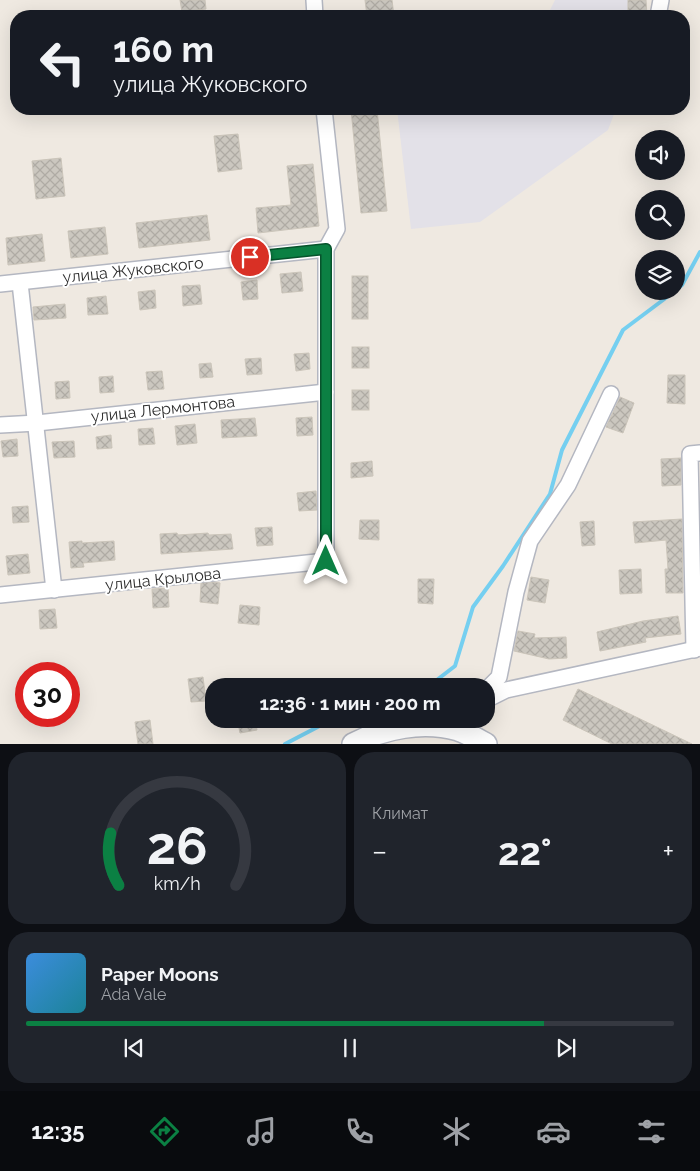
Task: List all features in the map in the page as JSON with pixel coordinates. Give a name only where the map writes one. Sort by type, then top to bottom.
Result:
[{"type":"main road","points":[[353,744],[367,737],[398,728]]},
{"type":"main road","points":[[464,728],[486,744]]},
{"type":"street","points":[[325,115],[337,229],[326,249],[326,392]]},
{"type":"street","name":"улица Жуковского","points":[[0,284],[326,249]]},
{"type":"street","points":[[20,283],[54,590]]},
{"type":"street","name":"улица Лермонтова","points":[[0,424],[37,423],[326,392]]},
{"type":"street","name":"улица Крылова","points":[[0,595],[326,561],[326,392]]},
{"type":"street","points":[[495,681],[499,677],[516,592],[530,541],[568,485],[611,394]]},
{"type":"street","points":[[495,696],[506,690],[697,649],[695,454]]},
{"type":"shaded area","points":[[555,0],[644,0],[645,10],[550,10]]},
{"type":"shaded area","points":[[398,115],[614,115],[608,130],[480,222],[411,229]]},
{"type":"building","points":[[180,0],[205,0],[206,9],[182,10]]},
{"type":"building","points":[[365,0],[392,0],[393,10],[366,10]]},
{"type":"building","points":[[628,0],[646,0],[647,10],[628,10]]},
{"type":"building","points":[[352,115],[378,115],[387,211],[361,213]]},
{"type":"building","points":[[238,134],[242,169],[218,172],[214,136]]},
{"type":"building","points":[[61,158],[65,196],[36,199],[32,161]]},
{"type":"building","points":[[313,164],[319,226],[258,233],[256,208],[291,205],[287,166]]},
{"type":"building","points":[[207,215],[210,240],[139,248],[136,223]]},
{"type":"building","points":[[105,227],[108,254],[71,258],[68,231]]},
{"type":"building","points":[[42,234],[45,261],[8,265],[6,238]]},
{"type":"building","points":[[301,272],[303,291],[282,293],[280,274]]},
{"type":"building","points":[[352,276],[368,276],[368,319],[352,319]]},
{"type":"building","points":[[257,280],[258,299],[243,300],[241,282]]},
{"type":"building","points":[[200,285],[202,304],[183,306],[182,286]]},
{"type":"building","points":[[155,290],[156,308],[140,310],[138,292]]},
{"type":"building","points":[[106,296],[108,314],[88,315],[87,298]]},
{"type":"building","points":[[65,304],[66,318],[34,320],[33,307]]},
{"type":"building","points":[[352,347],[369,347],[369,368],[352,368]]},
{"type":"building","points":[[309,353],[310,369],[296,371],[294,354]]},
{"type":"building","points":[[261,358],[262,374],[247,375],[245,359]]},
{"type":"building","points":[[211,363],[213,377],[200,378],[199,364]]},
{"type":"building","points":[[162,371],[164,389],[148,390],[146,372]]},
{"type":"building","points":[[668,375],[685,375],[685,404],[667,403]]},
{"type":"building","points":[[113,376],[114,392],[100,393],[99,377]]},
{"type":"building","points":[[69,381],[70,398],[56,399],[55,382]]},
{"type":"building","points":[[352,390],[369,390],[369,410],[352,410]]},
{"type":"building","points":[[620,397],[634,403],[623,433],[606,427]]},
{"type":"building","points":[[312,417],[313,435],[297,436],[296,418]]},
{"type":"building","points":[[255,418],[257,436],[222,438],[221,420]]},
{"type":"building","points":[[195,424],[197,443],[177,445],[175,426]]},
{"type":"building","points":[[153,428],[155,444],[139,445],[138,429]]},
{"type":"building","points":[[111,435],[112,448],[97,449],[96,437]]},
{"type":"building","points":[[17,439],[18,456],[3,457],[1,441]]},
{"type":"building","points":[[74,441],[75,457],[54,458],[52,442]]},
{"type":"building","points":[[681,458],[681,485],[662,486],[661,459]]},
{"type":"building","points":[[372,461],[373,476],[351,478],[351,463]]},
{"type":"building","points":[[316,491],[317,510],[299,511],[297,493]]},
{"type":"building","points":[[28,506],[29,522],[13,523],[12,507]]},
{"type":"building","points":[[682,519],[683,593],[666,593],[665,569],[668,569],[666,540],[635,543],[633,522]]},
{"type":"building","points":[[360,520],[379,520],[379,540],[359,539]]},
{"type":"building","points":[[594,521],[595,545],[582,546],[580,522]]},
{"type":"building","points":[[272,527],[273,545],[257,546],[255,528]]},
{"type":"building","points":[[177,533],[178,535],[231,534],[233,549],[161,554],[160,534]]},
{"type":"building","points":[[82,541],[82,543],[114,541],[115,560],[83,563],[84,567],[71,568],[69,542]]},
{"type":"building","points":[[28,554],[30,573],[8,575],[6,556]]},
{"type":"building","points":[[641,569],[642,593],[620,594],[619,570]]},
{"type":"building","points":[[531,577],[549,580],[545,603],[527,600]]},
{"type":"building","points":[[418,579],[434,579],[433,604],[418,603]]},
{"type":"building","points":[[201,583],[220,583],[218,604],[200,602]]},
{"type":"building","points":[[168,588],[169,607],[153,608],[152,589]]},
{"type":"building","points":[[240,605],[260,607],[259,625],[238,623]]},
{"type":"building","points":[[55,609],[57,628],[40,629],[39,610]]},
{"type":"building","points":[[678,616],[681,634],[645,638],[646,642],[600,651],[597,632],[643,621]]},
{"type":"building","points":[[518,631],[535,634],[534,638],[566,637],[567,658],[549,659],[514,651]]},
{"type":"building","points":[[203,677],[205,701],[191,702],[188,679]]},
{"type":"building","points":[[578,689],[692,744],[612,744],[563,720]]},
{"type":"building","points":[[150,720],[153,744],[138,744],[135,722]]},
{"type":"building","points":[[239,728],[257,728],[257,730],[240,733]]},
{"type":"waterway","points":[[685,280],[700,252]]},
{"type":"waterway","points":[[439,678],[455,666],[473,607],[503,566],[550,494],[562,450],[623,330],[663,300]]},
{"type":"waterway","points":[[285,744],[316,728]]},
{"type":"route","points":[[250,257],[326,249],[326,561]]}]
